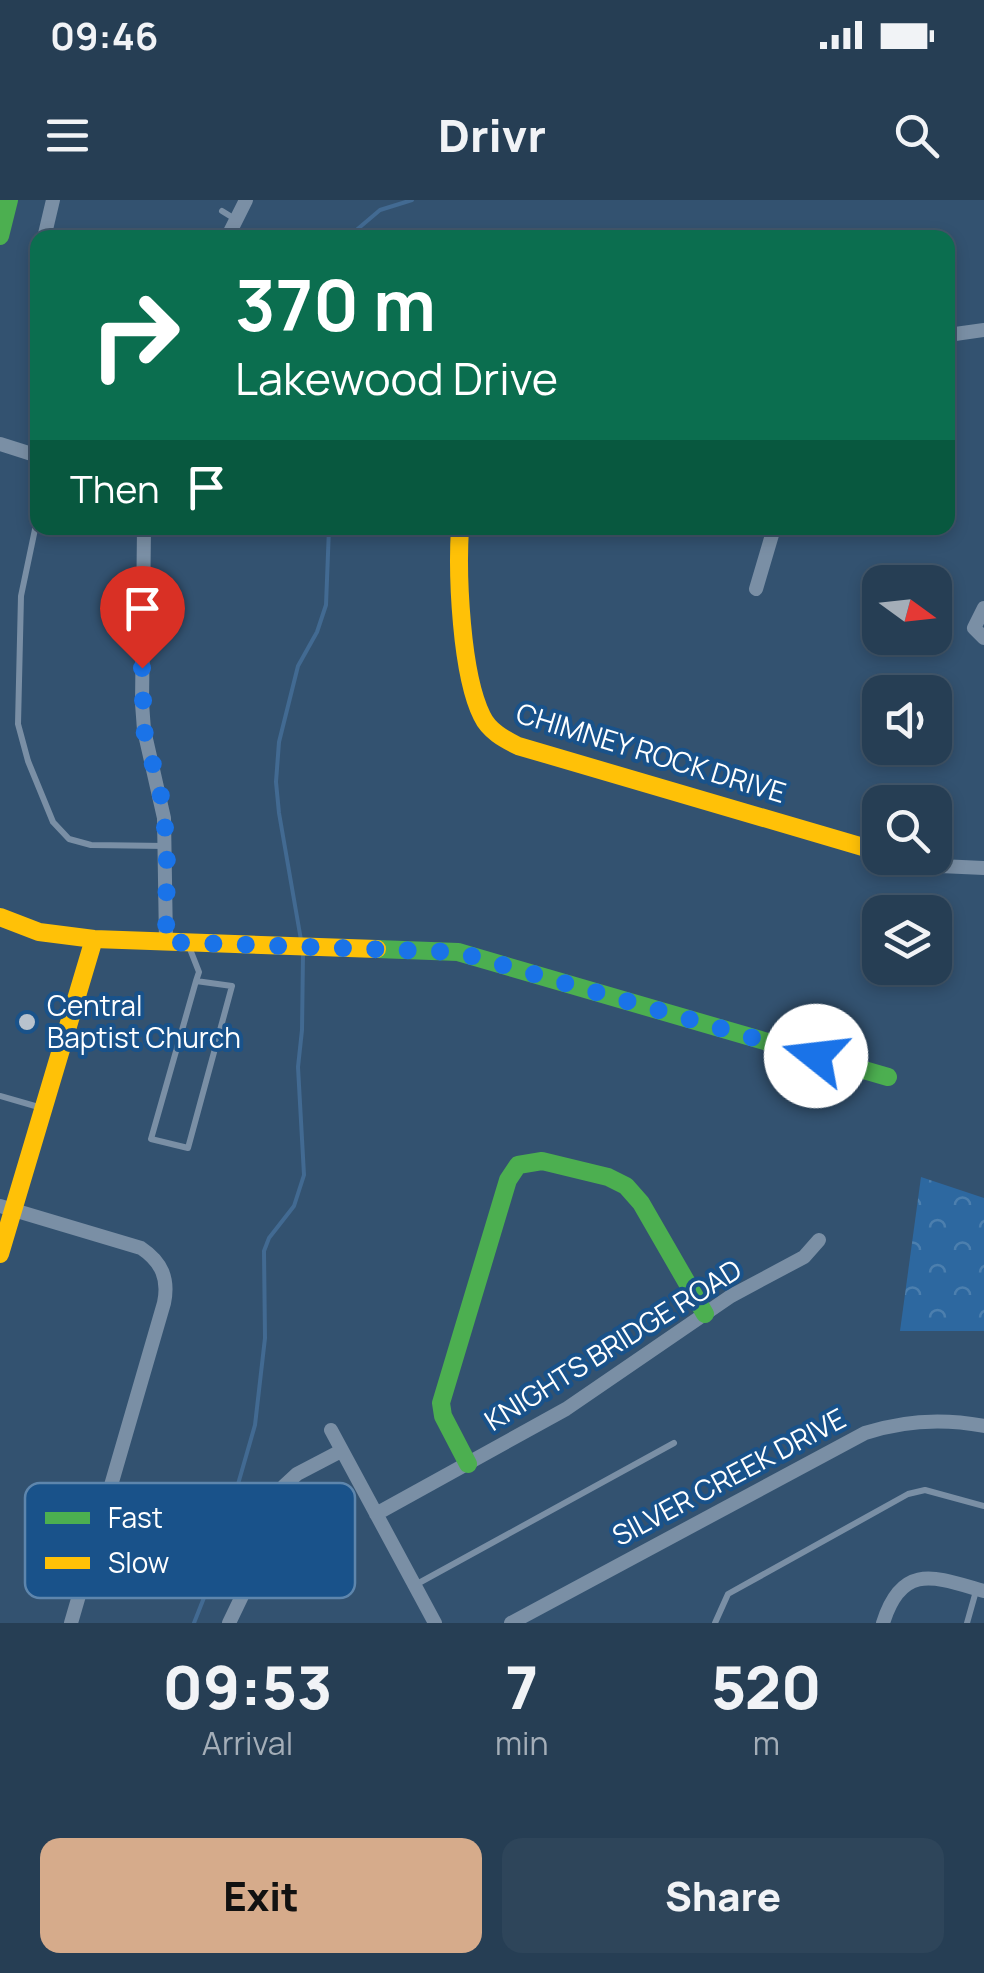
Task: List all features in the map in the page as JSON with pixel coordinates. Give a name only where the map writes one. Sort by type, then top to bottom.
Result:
[{"type":"street","points":[[0,236],[9,200]]},
{"type":"street","points":[[46,230],[53,200]]},
{"type":"street","points":[[231,230],[246,200]]},
{"type":"street","points":[[955,334],[984,330]]},
{"type":"street","points":[[0,444],[30,453]]},
{"type":"street","points":[[144,535],[142,703],[167,846],[166,942]]},
{"type":"street","name":"CHIMNEY ROCK DRIVE","points":[[460,535],[458,561],[474,695],[482,716],[496,733],[518,746],[862,847]]},
{"type":"street","points":[[756,589],[772,535]]},
{"type":"street","points":[[984,608],[974,628],[984,638]]},
{"type":"street","points":[[952,867],[984,868]]},
{"type":"street","points":[[0,917],[39,932],[94,938],[458,952],[888,1077]]},
{"type":"street","points":[[0,1254],[7,1208],[45,1108],[94,938]]},
{"type":"street","points":[[468,1464],[444,1416],[442,1395],[508,1180],[518,1165],[542,1161],[626,1186],[641,1203],[705,1314]]},
{"type":"street","points":[[7,1208],[142,1248],[158,1262],[166,1279],[164,1303],[112,1483]]},
{"type":"street","name":"KNIGHTS BRIDGE ROAD","points":[[376,1514],[572,1406],[731,1296],[804,1257],[819,1240]]},
{"type":"street","name":"SILVER CREEK DRIVE","points":[[511,1623],[866,1433],[918,1421],[984,1426]]},
{"type":"street","points":[[331,1430],[435,1623]]},
{"type":"street","points":[[287,1483],[341,1451]]},
{"type":"street","points":[[883,1623],[893,1596],[912,1580],[936,1577],[981,1590]]},
{"type":"street","points":[[71,1623],[78,1598]]},
{"type":"street","points":[[229,1623],[241,1598]]},
{"type":"lane","points":[[222,212],[236,219]]},
{"type":"lane","points":[[34,535],[21,596],[18,724],[28,762],[53,822],[69,839],[91,845],[167,846]]},
{"type":"lane","points":[[187,943],[199,972],[196,981],[151,1139],[188,1148],[232,986],[196,981]]},
{"type":"lane","points":[[0,1096],[45,1108]]},
{"type":"lane","points":[[414,1586],[674,1442]]},
{"type":"lane","points":[[714,1623],[728,1594],[908,1494],[924,1490],[984,1506]]},
{"type":"lane","points":[[967,1623],[981,1590]]},
{"type":"green space","points":[[921,1177],[984,1198],[984,1331],[900,1331]]},
{"type":"waterway","points":[[356,230],[380,210],[412,200]]},
{"type":"waterway","points":[[301,940],[276,782],[279,742],[298,666],[317,632],[326,605],[329,535]]},
{"type":"waterway","points":[[238,1483],[255,1425],[265,1338],[264,1251],[269,1238],[294,1206],[304,1175],[298,1067],[303,954]]},
{"type":"waterway","points":[[194,1623],[204,1598]]},
{"type":"traffic: fast","points":[[0,236],[9,200]]},
{"type":"traffic: fast","points":[[377,949],[458,952],[888,1077]]},
{"type":"traffic: fast","points":[[468,1464],[443,1416],[441,1403],[508,1180],[518,1165],[542,1161],[608,1177],[626,1186],[641,1203],[705,1314]]},
{"type":"traffic: slow","points":[[460,535],[460,597],[469,676],[482,716],[497,734],[518,746],[862,847]]},
{"type":"traffic: slow","points":[[0,917],[39,932],[94,939],[377,949]]},
{"type":"traffic: slow","points":[[0,1254],[94,939]]},
{"type":"place","name":"Central Baptist Church","points":[[27,1022]]},
{"type":"route","points":[[142,668],[144,730],[162,800],[167,846],[166,942],[458,952],[816,1056]]}]
